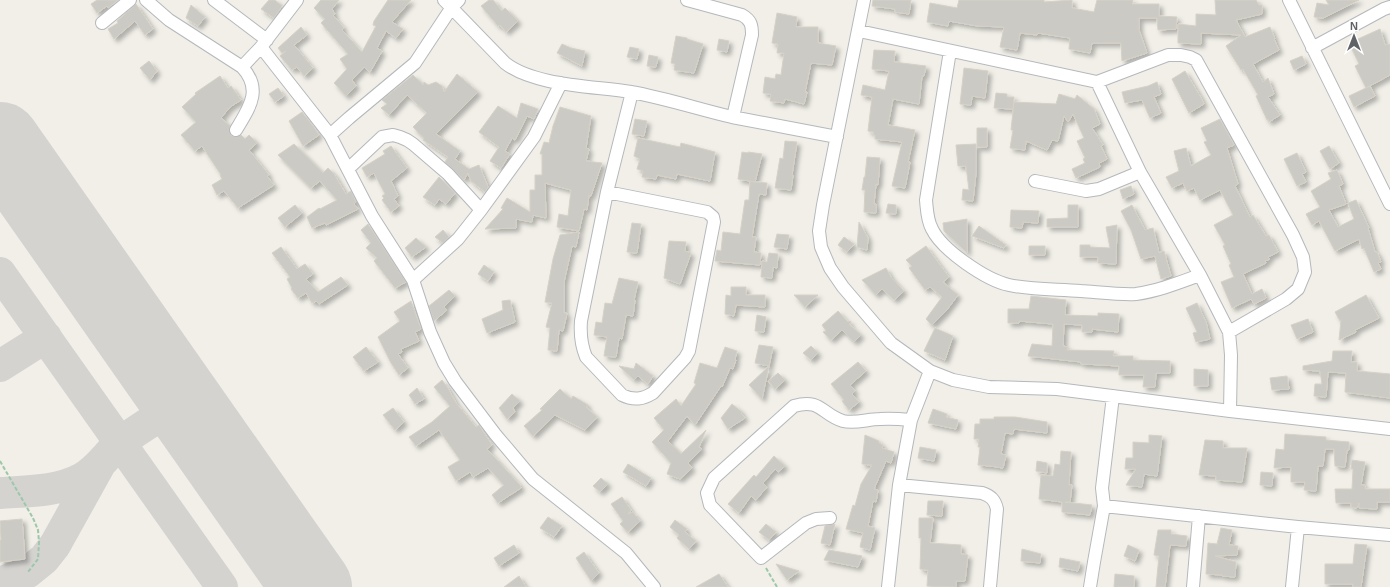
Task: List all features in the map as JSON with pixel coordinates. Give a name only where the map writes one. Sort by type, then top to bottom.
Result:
[{"type":"street","points":[[102,23],[130,0]]},
{"type":"street","points":[[146,0],[169,20],[242,67],[250,75],[254,95],[251,104],[236,130]]},
{"type":"street","points":[[214,0],[264,44],[330,135],[372,216],[413,280],[430,332],[454,381],[532,478],[626,553],[654,587]]},
{"type":"street","points":[[242,67],[264,44],[297,0]]},
{"type":"street","points":[[686,0],[742,15],[752,24],[752,35],[733,117]]},
{"type":"street","points":[[864,0],[819,231],[821,247],[830,268],[843,287],[890,343],[930,371],[953,380],[989,387],[1057,389],[1230,411],[1390,429]]},
{"type":"street","points":[[1289,0],[1390,204]]},
{"type":"street","points":[[330,135],[415,63],[451,2],[495,54],[511,68],[524,74],[560,83],[632,92],[733,117],[837,137]]},
{"type":"street","points":[[1312,48],[1390,7]]},
{"type":"street","points":[[859,30],[1097,82],[1168,56],[1181,55],[1196,60],[1293,236],[1303,257],[1305,272],[1298,289],[1286,299],[1230,332]]},
{"type":"street","points":[[950,51],[926,200],[929,222],[933,231],[944,246],[978,272],[993,280],[1009,285],[1134,294],[1160,290],[1200,275]]},
{"type":"street","points":[[1097,82],[1140,172],[1200,275],[1230,332],[1230,411]]},
{"type":"street","points":[[413,280],[458,239],[481,210],[534,137],[560,83]]},
{"type":"street","points":[[607,192],[707,212],[713,217],[714,222],[689,351],[685,358],[654,393],[647,397],[638,399],[629,398],[622,395],[586,358],[581,341],[581,321],[607,192],[632,92]]},
{"type":"street","points":[[348,169],[382,137],[392,135],[400,137],[413,144],[448,174],[481,210]]},
{"type":"street","points":[[1035,181],[1086,191],[1099,189],[1140,172]]},
{"type":"street","points":[[888,587],[899,485],[911,420],[930,371]]},
{"type":"street","points":[[1090,587],[1104,506],[1102,488],[1113,396]]},
{"type":"street","points":[[830,518],[816,519],[806,523],[761,558],[710,506],[707,493],[714,478],[794,406],[809,403],[842,421],[858,422],[885,418],[911,420]]},
{"type":"street","points":[[899,485],[982,493],[993,498],[997,509],[990,587]]},
{"type":"street","points":[[1104,506],[1298,527],[1390,535]]},
{"type":"street","points":[[1193,587],[1199,516]]},
{"type":"street","points":[[1292,587],[1298,527]]},
{"type":"path","points":[[0,461],[33,518],[38,530],[38,558],[28,572]]},
{"type":"path","points":[[761,558],[777,587]]},
{"type":"building","points":[[97,0],[118,0],[108,8],[107,6],[97,13],[91,4]]},
{"type":"building","points":[[269,0],[275,0],[282,6],[274,18],[261,9]]},
{"type":"building","points":[[321,0],[339,0],[332,9],[335,14],[333,15],[344,28],[342,30],[362,52],[376,26],[373,25],[374,21],[388,0],[411,0],[392,22],[403,29],[396,38],[386,31],[377,48],[382,51],[370,72],[364,67],[352,80],[356,86],[346,96],[334,83],[347,69],[340,59],[348,54],[321,23],[325,19],[314,8]]},
{"type":"building","points":[[489,0],[493,0],[502,11],[505,8],[518,21],[506,32],[500,25],[498,26],[481,6]]},
{"type":"building","points":[[873,0],[911,0],[909,14],[895,12],[895,9],[872,6]]},
{"type":"building","points":[[959,0],[1044,0],[1044,2],[1072,0],[1072,8],[1094,12],[1097,0],[1133,0],[1132,4],[1159,4],[1159,16],[1177,17],[1176,29],[1158,30],[1157,18],[1139,18],[1139,30],[1147,53],[1122,61],[1121,43],[1092,43],[1090,53],[1069,49],[1070,38],[1038,33],[1037,35],[1020,33],[1017,50],[1000,47],[1004,27],[978,26],[949,21],[948,26],[927,22],[930,3],[957,8]]},
{"type":"building","points":[[1215,0],[1256,0],[1259,5],[1262,5],[1262,14],[1236,20],[1245,37],[1270,27],[1279,50],[1253,64],[1263,82],[1268,78],[1274,94],[1268,97],[1280,115],[1269,122],[1256,96],[1258,95],[1243,69],[1241,70],[1226,46],[1241,35],[1201,33],[1201,44],[1178,43],[1178,24],[1196,26],[1196,14],[1216,15]]},
{"type":"building","points":[[1326,0],[1359,0],[1323,18],[1314,17],[1317,3],[1329,5]]},
{"type":"building","points":[[136,4],[153,29],[145,35],[135,21],[114,39],[108,29],[118,23],[117,21]]},
{"type":"building","points":[[191,5],[205,17],[198,26],[186,18]]},
{"type":"building","points":[[777,13],[797,17],[796,27],[818,27],[818,43],[836,46],[832,65],[811,63],[804,104],[785,99],[784,103],[770,101],[771,94],[763,93],[765,77],[775,79],[776,74],[781,75],[784,53],[777,53],[778,44],[772,43]]},
{"type":"building","points":[[301,27],[307,35],[294,45],[313,68],[304,76],[297,67],[292,70],[280,56],[286,51],[282,53],[278,48]]},
{"type":"building","points":[[1380,29],[1385,45],[1390,44],[1390,75],[1366,88],[1355,66],[1359,64],[1349,43]]},
{"type":"building","points":[[676,36],[687,38],[703,44],[694,73],[674,70],[675,64],[671,63]]},
{"type":"building","points":[[719,39],[729,41],[727,52],[717,50]]},
{"type":"building","points":[[562,44],[571,48],[585,51],[582,66],[557,53]]},
{"type":"building","points":[[630,47],[639,49],[637,59],[627,57]]},
{"type":"building","points":[[874,50],[895,51],[894,62],[926,66],[924,76],[922,76],[919,104],[893,99],[888,125],[915,130],[908,162],[910,162],[905,188],[892,186],[902,142],[875,139],[875,135],[873,134],[874,132],[868,131],[872,97],[861,95],[863,85],[885,90],[889,71],[872,69]]},
{"type":"building","points":[[649,55],[658,57],[656,67],[647,66]]},
{"type":"building","points":[[1302,56],[1306,64],[1294,70],[1290,61]]},
{"type":"building","points":[[149,61],[157,71],[150,80],[140,68]]},
{"type":"building","points":[[964,68],[988,71],[985,98],[972,96],[971,105],[960,104]]},
{"type":"building","points":[[1185,71],[1204,104],[1189,113],[1172,79]]},
{"type":"building","points":[[457,74],[478,92],[436,134],[460,151],[455,159],[469,169],[479,165],[488,187],[485,192],[471,181],[468,173],[464,180],[445,162],[448,157],[423,140],[424,138],[413,127],[427,113],[407,95],[389,115],[381,108],[387,104],[382,100],[413,75],[423,85],[424,82],[428,85],[436,82],[442,86],[444,92]]},
{"type":"building","points":[[220,76],[228,88],[231,86],[241,100],[230,107],[221,118],[230,126],[229,130],[232,136],[236,137],[241,135],[245,139],[249,135],[257,143],[249,150],[269,175],[267,176],[274,185],[238,208],[224,191],[217,195],[212,185],[222,179],[221,175],[202,146],[195,151],[181,135],[196,122],[182,107],[196,94],[195,93]]},
{"type":"building","points":[[1157,82],[1161,94],[1154,97],[1161,113],[1150,118],[1142,100],[1125,103],[1122,92],[1148,86]]},
{"type":"building","points":[[1370,86],[1375,96],[1354,107],[1349,96]]},
{"type":"building","points":[[278,88],[284,96],[275,102],[269,94]]},
{"type":"building","points":[[996,93],[1007,94],[1007,97],[1014,97],[1013,109],[994,108]]},
{"type":"building","points":[[1059,94],[1075,99],[1077,95],[1094,109],[1100,124],[1092,128],[1103,145],[1101,146],[1107,159],[1099,163],[1100,167],[1076,178],[1072,169],[1085,163],[1083,159],[1085,158],[1077,141],[1084,138],[1073,114],[1068,122],[1064,116],[1058,141],[1052,140],[1047,150],[1026,141],[1025,150],[1010,148],[1013,130],[1011,130],[1014,102],[1056,104]]},
{"type":"building","points":[[521,103],[538,109],[534,119],[527,116],[515,140],[512,138],[505,151],[510,154],[501,168],[490,161],[499,147],[479,132],[498,106],[517,118]]},
{"type":"building","points":[[560,107],[591,116],[586,148],[589,149],[586,161],[602,163],[591,196],[589,195],[587,210],[584,209],[579,231],[557,227],[559,214],[568,216],[571,190],[545,183],[546,218],[533,215],[532,222],[516,219],[516,228],[485,229],[503,209],[501,208],[507,198],[530,212],[530,190],[535,190],[535,175],[542,175],[542,154],[540,154],[544,142],[549,143]]},
{"type":"building","points":[[302,112],[319,135],[303,146],[289,121]]},
{"type":"building","points":[[635,119],[647,121],[644,136],[632,134]]},
{"type":"building","points":[[1220,119],[1234,145],[1227,148],[1238,184],[1235,186],[1250,217],[1253,215],[1266,236],[1269,235],[1278,252],[1268,257],[1270,259],[1265,261],[1266,263],[1243,274],[1252,294],[1262,289],[1266,298],[1254,304],[1251,299],[1232,308],[1221,282],[1234,277],[1229,265],[1231,264],[1223,246],[1225,245],[1214,225],[1233,215],[1220,190],[1200,200],[1194,188],[1187,191],[1183,183],[1172,188],[1166,177],[1179,171],[1174,151],[1186,148],[1191,166],[1211,155],[1204,142],[1207,141],[1201,128]]},
{"type":"building","points":[[977,128],[987,128],[987,147],[977,147]]},
{"type":"building","points":[[638,138],[680,147],[681,143],[715,152],[710,181],[677,174],[676,179],[657,175],[656,179],[642,177],[643,171],[637,169],[640,159],[634,156]]},
{"type":"building","points":[[785,141],[797,142],[791,190],[775,188],[780,158],[783,159]]},
{"type":"building","points":[[294,144],[323,173],[328,168],[334,174],[346,194],[351,191],[356,202],[354,204],[358,209],[326,225],[325,223],[312,228],[307,217],[319,208],[320,209],[337,200],[320,181],[311,188],[278,155]]},
{"type":"building","points":[[976,144],[976,173],[973,201],[962,200],[963,189],[969,190],[966,166],[958,166],[956,145]]},
{"type":"building","points":[[391,146],[407,168],[391,181],[398,196],[394,199],[399,206],[391,212],[382,200],[384,198],[382,196],[385,194],[374,173],[367,177],[362,168],[385,154],[383,151]]},
{"type":"building","points":[[1329,146],[1339,163],[1330,169],[1320,151]]},
{"type":"building","points":[[742,152],[762,154],[755,182],[767,183],[766,195],[759,194],[752,237],[756,237],[754,252],[761,253],[760,265],[715,261],[717,250],[721,251],[723,232],[740,234],[745,200],[749,200],[750,181],[738,179]]},
{"type":"building","points":[[1297,153],[1306,172],[1302,174],[1306,182],[1297,186],[1284,159]]},
{"type":"building","points":[[867,157],[880,158],[878,185],[876,184],[874,204],[876,204],[876,213],[864,212],[865,190],[862,190]]},
{"type":"building","points":[[1337,170],[1343,184],[1339,186],[1346,204],[1329,210],[1338,227],[1354,219],[1348,203],[1356,200],[1369,228],[1375,252],[1377,252],[1381,262],[1378,263],[1381,269],[1374,272],[1364,248],[1362,249],[1359,239],[1335,251],[1319,221],[1312,225],[1306,214],[1320,207],[1311,191],[1331,179],[1328,173]]},
{"type":"building","points":[[439,177],[455,193],[446,204],[439,199],[435,205],[423,197]]},
{"type":"building","points":[[1131,186],[1134,194],[1123,199],[1120,190]]},
{"type":"building","points":[[888,204],[896,205],[896,214],[886,213]]},
{"type":"building","points":[[295,205],[302,213],[285,227],[278,218]]},
{"type":"building","points":[[1068,205],[1078,205],[1078,227],[1047,227],[1047,219],[1068,218]]},
{"type":"building","points":[[1132,205],[1145,230],[1153,228],[1159,253],[1164,251],[1171,276],[1161,279],[1155,256],[1141,259],[1131,230],[1121,211]]},
{"type":"building","points":[[1011,210],[1039,211],[1038,223],[1023,222],[1022,228],[1010,227]]},
{"type":"building","points":[[967,219],[967,253],[944,231],[943,223]]},
{"type":"building","points":[[859,222],[868,238],[867,250],[857,247]]},
{"type":"building","points":[[632,223],[641,224],[637,253],[627,252]]},
{"type":"building","points":[[368,224],[406,282],[395,288],[374,261],[377,258],[366,248],[371,243],[361,230]]},
{"type":"building","points":[[1117,225],[1116,264],[1098,263],[1098,257],[1080,257],[1080,245],[1110,248],[1106,227]]},
{"type":"building","points":[[979,226],[1006,245],[1004,248],[972,236]]},
{"type":"building","points":[[443,230],[449,237],[443,243],[435,237]]},
{"type":"building","points":[[579,232],[576,247],[572,246],[564,282],[564,313],[567,313],[563,331],[559,330],[557,351],[548,350],[550,328],[546,327],[552,303],[545,302],[553,259],[560,235]]},
{"type":"building","points":[[777,234],[789,235],[787,249],[774,247]]},
{"type":"building","points":[[844,237],[854,244],[847,252],[838,245]]},
{"type":"building","points":[[416,238],[426,247],[412,257],[405,248]]},
{"type":"building","points":[[669,241],[686,242],[685,251],[691,253],[680,284],[664,278]]},
{"type":"building","points":[[926,246],[949,277],[943,282],[958,295],[946,311],[932,325],[926,319],[942,297],[930,287],[925,290],[909,268],[912,266],[906,260]]},
{"type":"building","points":[[1029,246],[1045,246],[1045,255],[1029,255]]},
{"type":"building","points":[[281,247],[297,269],[305,264],[313,274],[306,279],[318,292],[341,277],[348,285],[319,304],[316,301],[312,303],[306,293],[298,298],[291,289],[292,288],[287,279],[290,277],[272,253]]},
{"type":"building","points":[[769,253],[778,254],[777,268],[773,267],[772,278],[761,277],[762,261],[767,262]]},
{"type":"building","points":[[484,265],[494,272],[488,281],[478,274]]},
{"type":"building","points":[[886,268],[891,277],[904,291],[894,300],[882,289],[876,295],[862,280]]},
{"type":"building","points":[[619,278],[638,282],[634,300],[633,316],[626,315],[622,339],[619,338],[616,357],[604,356],[607,337],[594,335],[596,322],[602,323],[605,303],[612,304]]},
{"type":"building","points":[[731,287],[746,287],[746,295],[765,295],[765,307],[736,305],[734,316],[725,314],[726,295],[731,296]]},
{"type":"building","points":[[449,290],[455,296],[444,307],[447,310],[434,321],[429,306]]},
{"type":"building","points":[[794,295],[818,295],[805,307]]},
{"type":"building","points":[[1366,295],[1379,318],[1339,340],[1341,320],[1340,321],[1335,312]]},
{"type":"building","points":[[1031,296],[1066,300],[1065,315],[1098,316],[1098,313],[1119,314],[1118,332],[1092,329],[1092,332],[1082,332],[1082,325],[1064,324],[1063,346],[1068,347],[1067,350],[1114,351],[1113,356],[1133,356],[1133,360],[1170,361],[1170,373],[1156,373],[1155,387],[1143,387],[1144,375],[1119,375],[1119,366],[1081,364],[1081,362],[1028,356],[1032,344],[1052,346],[1053,324],[1019,321],[1019,323],[1008,323],[1008,309],[1029,309]]},
{"type":"building","points":[[510,300],[515,322],[487,333],[482,319],[503,310],[502,301]]},
{"type":"building","points":[[411,301],[421,329],[415,332],[419,341],[401,349],[402,352],[398,354],[408,368],[399,375],[378,337],[400,321],[394,312]]},
{"type":"building","points":[[1197,303],[1206,322],[1210,339],[1196,342],[1193,333],[1197,332],[1186,308]]},
{"type":"building","points":[[838,311],[848,322],[851,322],[849,324],[861,335],[854,342],[842,330],[831,340],[823,332],[826,331],[822,325]]},
{"type":"building","points":[[757,315],[766,317],[764,332],[755,331]]},
{"type":"building","points":[[1308,319],[1313,332],[1297,339],[1291,325]]},
{"type":"building","points":[[935,328],[953,336],[945,360],[924,351]]},
{"type":"building","points":[[759,345],[773,347],[769,366],[755,363]]},
{"type":"building","points":[[811,346],[818,353],[811,360],[803,353]]},
{"type":"building","points":[[366,347],[378,362],[364,371],[353,357]]},
{"type":"building","points":[[725,347],[737,351],[733,369],[730,368],[722,387],[721,386],[695,425],[687,416],[668,441],[681,454],[706,430],[699,447],[702,449],[688,463],[692,468],[680,479],[667,474],[671,463],[652,442],[664,430],[654,418],[676,399],[681,406],[696,384],[694,383],[700,363],[717,368]]},
{"type":"building","points":[[1333,351],[1352,351],[1351,362],[1357,362],[1357,371],[1390,374],[1390,398],[1345,392],[1346,373],[1328,372],[1326,397],[1314,396],[1315,384],[1322,384],[1320,371],[1303,370],[1303,366],[1332,361]]},
{"type":"building","points":[[858,362],[866,371],[850,385],[855,391],[852,394],[859,402],[849,410],[842,401],[844,400],[831,384]]},
{"type":"building","points":[[636,363],[653,376],[648,384],[638,376],[634,380],[619,366],[634,369]]},
{"type":"building","points":[[769,366],[762,399],[749,385]]},
{"type":"building","points":[[1194,369],[1208,370],[1208,386],[1194,386]]},
{"type":"building","points":[[778,373],[785,380],[775,389],[768,381]]},
{"type":"building","points":[[1287,376],[1289,389],[1272,390],[1270,378]]},
{"type":"building","points":[[442,380],[456,403],[476,427],[479,425],[492,445],[487,449],[520,485],[521,488],[498,503],[492,495],[504,485],[488,468],[473,477],[470,472],[456,481],[448,467],[460,460],[439,430],[416,446],[409,437],[432,422],[450,406],[434,387]]},
{"type":"building","points":[[417,388],[424,399],[415,404],[409,395]]},
{"type":"building","points":[[560,389],[571,399],[573,396],[588,405],[586,407],[597,417],[585,430],[555,415],[533,436],[524,426],[542,410],[540,409]]},
{"type":"building","points":[[512,394],[520,401],[513,408],[515,412],[507,419],[499,408]]},
{"type":"building","points":[[732,404],[742,412],[741,413],[745,418],[728,429],[721,418]]},
{"type":"building","points":[[393,408],[404,422],[395,430],[383,415]]},
{"type":"building","points":[[933,409],[947,414],[946,417],[958,420],[956,429],[928,423]]},
{"type":"building","points":[[994,417],[1015,417],[1047,422],[1047,433],[1014,429],[1013,434],[1005,433],[1001,454],[1006,455],[1003,468],[978,465],[980,447],[978,447],[979,439],[974,439],[975,424],[980,424],[980,419],[994,419]]},
{"type":"building","points":[[1285,434],[1326,437],[1326,440],[1349,442],[1349,450],[1347,450],[1345,467],[1335,466],[1334,449],[1325,449],[1323,466],[1318,466],[1316,491],[1304,490],[1305,482],[1291,482],[1291,467],[1274,468],[1276,449],[1284,450]]},
{"type":"building","points":[[865,435],[879,441],[879,443],[883,445],[882,448],[894,452],[891,463],[886,461],[874,489],[878,490],[876,502],[873,501],[868,526],[875,528],[870,550],[860,547],[863,533],[846,529],[853,505],[855,506],[861,484],[872,465],[862,464]]},
{"type":"building","points":[[1149,435],[1162,436],[1157,476],[1144,474],[1142,487],[1126,485],[1136,469],[1125,469],[1126,458],[1133,458],[1133,442],[1149,443]]},
{"type":"building","points":[[1205,440],[1223,441],[1223,448],[1247,448],[1242,482],[1216,480],[1216,476],[1199,475]]},
{"type":"building","points":[[920,447],[936,450],[934,461],[918,458]]},
{"type":"building","points":[[1061,451],[1071,452],[1069,485],[1072,485],[1070,502],[1065,502],[1092,505],[1090,515],[1062,512],[1062,502],[1039,499],[1041,475],[1053,476],[1055,464],[1060,465]]},
{"type":"building","points":[[774,456],[785,466],[778,472],[775,469],[763,483],[767,487],[756,500],[751,496],[739,513],[728,504],[754,475],[756,477]]},
{"type":"building","points":[[1352,460],[1365,462],[1361,485],[1365,485],[1365,489],[1390,489],[1390,502],[1377,502],[1377,509],[1359,508],[1359,503],[1357,508],[1351,507],[1351,503],[1336,503],[1335,489],[1352,489]]},
{"type":"building","points":[[1037,461],[1047,463],[1047,473],[1036,471]]},
{"type":"building","points":[[628,464],[651,478],[646,486],[623,472]]},
{"type":"building","points":[[1261,472],[1273,473],[1272,486],[1260,485]]},
{"type":"building","points":[[601,478],[608,484],[600,492],[593,486]]},
{"type":"building","points":[[622,497],[631,510],[628,514],[633,512],[640,521],[628,532],[620,524],[623,521],[611,504]]},
{"type":"building","points":[[928,501],[943,501],[942,516],[927,515]]},
{"type":"building","points":[[548,517],[562,526],[554,537],[540,528]]},
{"type":"building","points":[[919,518],[933,518],[930,543],[961,545],[961,554],[968,555],[965,581],[956,581],[956,587],[927,586],[928,570],[920,569],[921,538],[919,538]]},
{"type":"building","points":[[22,519],[25,559],[0,562],[0,521]]},
{"type":"building","points":[[675,520],[687,529],[685,532],[696,541],[689,549],[677,538],[679,535],[670,527]]},
{"type":"building","points":[[766,524],[776,532],[769,540],[759,532]]},
{"type":"building","points":[[835,524],[830,545],[821,543],[825,526]]},
{"type":"building","points":[[1221,528],[1232,530],[1229,545],[1238,546],[1237,555],[1215,556],[1236,562],[1235,577],[1206,574],[1208,543],[1217,544]]},
{"type":"building","points":[[1158,530],[1171,530],[1171,534],[1187,536],[1186,546],[1170,545],[1165,587],[1156,587],[1159,556],[1154,555]]},
{"type":"building","points":[[1355,544],[1367,545],[1361,587],[1353,587],[1353,584],[1325,584],[1325,564],[1353,564]]},
{"type":"building","points":[[514,545],[519,553],[499,566],[494,558]]},
{"type":"building","points":[[1128,545],[1139,550],[1135,561],[1124,556]]},
{"type":"building","points":[[1022,549],[1041,554],[1040,563],[1021,561]]},
{"type":"building","points":[[829,550],[862,556],[858,567],[824,560]]},
{"type":"building","points":[[584,552],[599,573],[591,581],[576,558]]},
{"type":"building","points":[[1060,558],[1080,562],[1078,571],[1059,567]]},
{"type":"building","points":[[776,564],[799,571],[787,580]]},
{"type":"building","points":[[719,574],[728,587],[696,587]]},
{"type":"building","points":[[1115,574],[1134,576],[1134,587],[1114,587]]},
{"type":"building","points":[[519,576],[526,587],[504,587]]},
{"type":"taxiway","points":[[0,273],[222,587]]},
{"type":"taxiway","points":[[0,366],[46,337]]},
{"type":"taxiway","points":[[0,493],[52,489],[81,479],[97,467],[121,442],[180,403]]},
{"type":"taxiway","points":[[0,583],[28,572],[44,559],[55,545],[99,466]]},
{"type":"runway","points":[[0,142],[312,587]]}]
